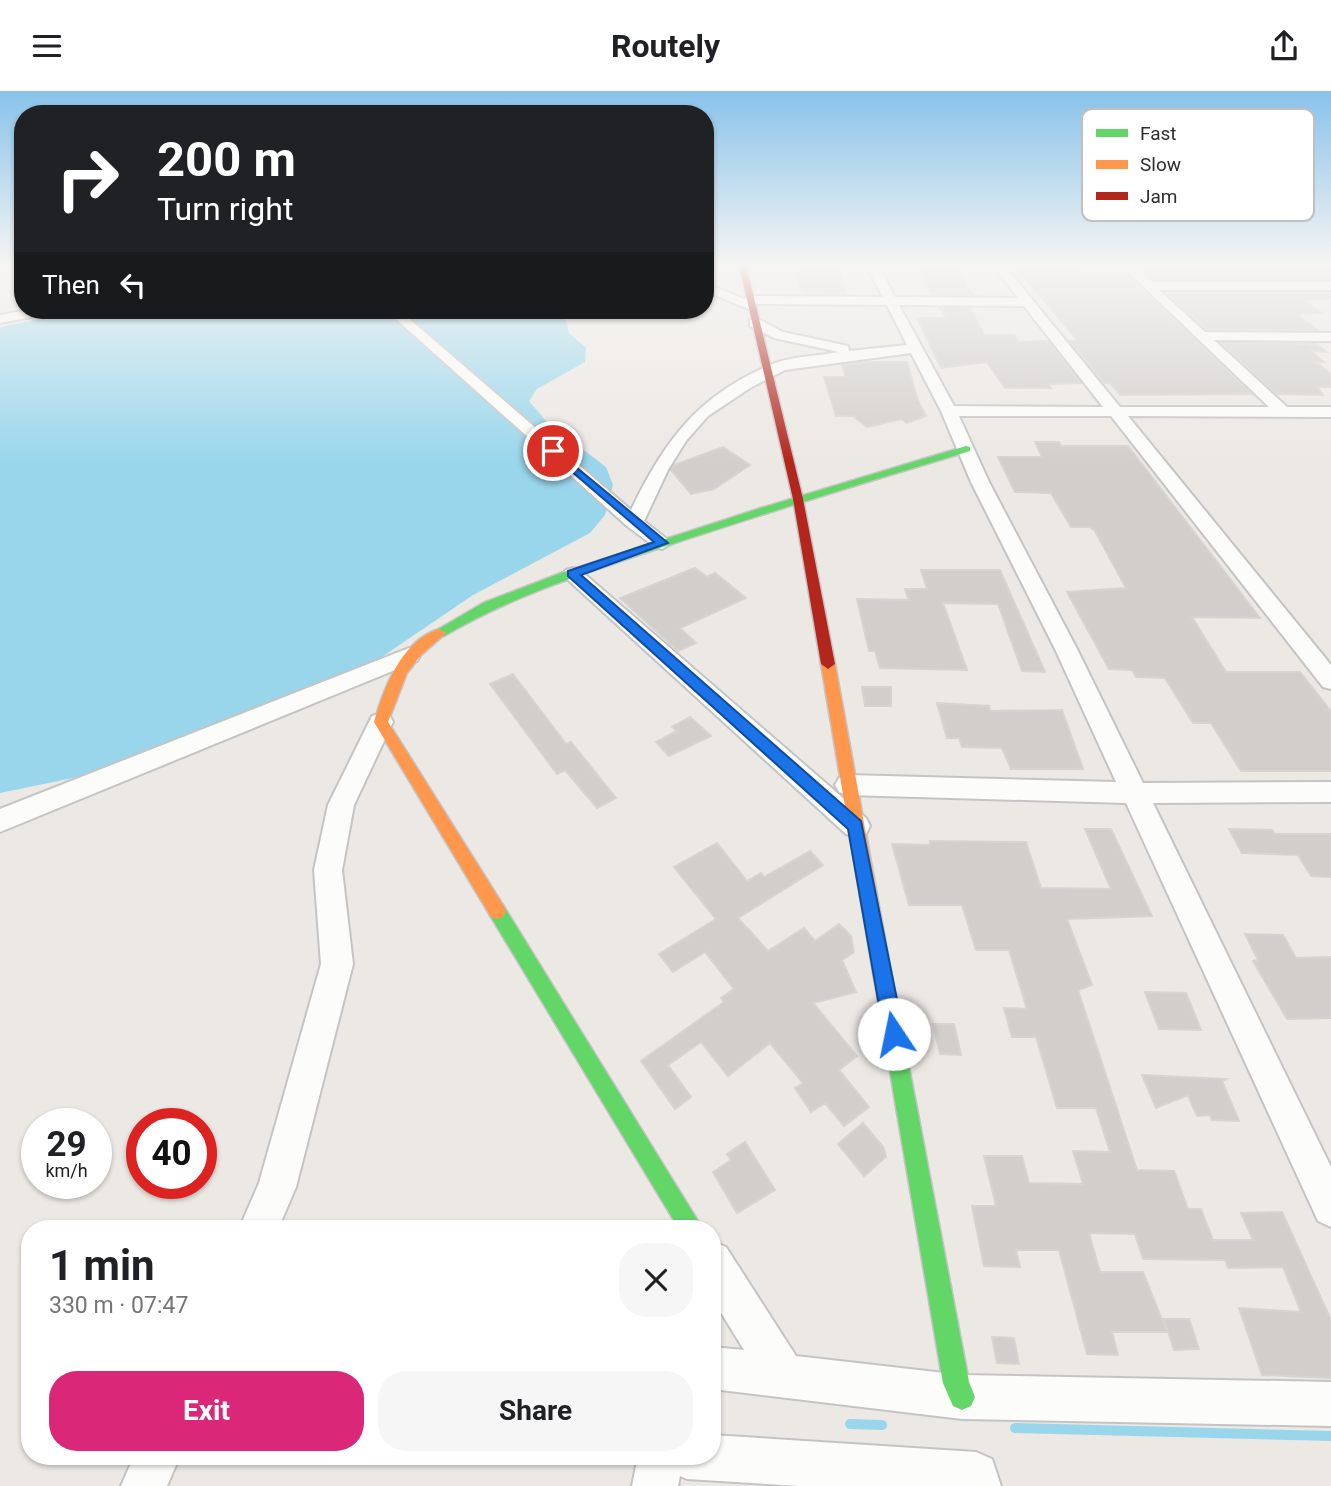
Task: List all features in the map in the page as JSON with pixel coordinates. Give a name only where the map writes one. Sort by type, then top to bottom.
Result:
[{"type":"street","points":[[415,330],[634,522],[662,543]]},
{"type":"street","points":[[757,330],[798,499],[956,1383],[962,1397]]},
{"type":"street","points":[[772,330],[789,337],[862,353]]},
{"type":"street","points":[[906,330],[949,411],[1136,793],[1331,1208]]},
{"type":"street","points":[[1048,330],[1331,681]]},
{"type":"street","points":[[1196,330],[1283,412]]},
{"type":"street","points":[[1202,336],[1331,337]]},
{"type":"street","points":[[634,522],[659,470],[680,438],[702,413],[781,366],[862,353],[916,348]]},
{"type":"street","points":[[949,411],[1331,412]]},
{"type":"street","points":[[0,821],[409,656],[471,613],[662,543],[966,449]]},
{"type":"street","points":[[573,574],[856,826]]},
{"type":"street","points":[[262,1220],[277,1187],[337,964],[328,870],[341,805],[409,656]]},
{"type":"street","points":[[381,722],[686,1220]]},
{"type":"street","points":[[848,785],[1136,793],[1331,792]]},
{"type":"street","points":[[721,1275],[780,1370],[721,1367]]},
{"type":"street","points":[[721,1368],[962,1397],[1331,1404]]},
{"type":"street","points":[[721,1458],[976,1475],[978,1486]]},
{"type":"street","points":[[144,1486],[152,1465]]},
{"type":"street","points":[[655,1486],[659,1465]]},
{"type":"water","points":[[0,330],[568,330],[586,348],[585,362],[537,389],[529,401],[547,422],[606,467],[613,485],[605,515],[590,533],[473,595],[367,667],[102,772],[0,793]]},
{"type":"building","points":[[923,330],[981,330],[984,335],[1014,335],[1019,342],[1048,341],[1081,383],[1048,384],[1051,388],[1005,388],[987,362],[941,368]]},
{"type":"building","points":[[1069,330],[1185,330],[1252,394],[1120,395],[1110,383],[1104,383],[1070,341],[1078,341]]},
{"type":"building","points":[[1221,343],[1317,344],[1327,352],[1311,351],[1324,362],[1316,362],[1331,374],[1331,387],[1317,387],[1323,395],[1276,394]]},
{"type":"building","points":[[907,362],[918,401],[926,416],[907,423],[901,419],[867,427],[853,416],[836,416],[824,377],[846,377],[842,365]]},
{"type":"building","points":[[1035,442],[1059,442],[1061,446],[1128,446],[1260,618],[1192,617],[1226,672],[1300,672],[1331,711],[1331,771],[1241,771],[1211,723],[1193,723],[1165,678],[1136,677],[1132,670],[1109,669],[1067,592],[1126,588],[1095,531],[1090,527],[1071,527],[1051,493],[1015,492],[998,457],[1042,457]]},
{"type":"building","points":[[723,447],[750,465],[714,489],[691,494],[671,470],[674,465]]},
{"type":"building","points":[[695,568],[707,577],[715,573],[746,598],[680,628],[696,643],[678,651],[620,598]]},
{"type":"building","points":[[921,570],[1000,570],[1045,672],[1022,671],[998,604],[943,603],[967,670],[880,668],[875,651],[869,651],[857,599],[909,600],[905,589],[927,589]]},
{"type":"building","points":[[513,674],[566,744],[571,742],[616,798],[597,808],[565,770],[557,774],[490,684]]},
{"type":"building","points":[[862,687],[891,687],[891,706],[865,706]]},
{"type":"building","points":[[937,703],[989,706],[990,711],[1062,710],[1083,769],[1011,769],[1002,748],[962,747],[959,738],[947,738]]},
{"type":"building","points":[[690,717],[711,736],[669,756],[656,742],[677,731],[672,727]]},
{"type":"building","points":[[1085,829],[1111,829],[1152,916],[1067,919],[1092,985],[1078,990],[1137,1170],[1174,1171],[1188,1209],[1201,1209],[1213,1240],[1253,1240],[1241,1213],[1282,1212],[1331,1320],[1331,1378],[1262,1375],[1239,1308],[1301,1312],[1283,1267],[1228,1268],[1225,1260],[1143,1259],[1135,1234],[1089,1233],[1100,1272],[1143,1272],[1167,1332],[1112,1332],[1118,1355],[1087,1354],[1059,1250],[1016,1250],[1020,1267],[984,1266],[972,1206],[996,1206],[984,1156],[1022,1156],[1029,1183],[1083,1184],[1073,1151],[1110,1152],[1096,1108],[1057,1108],[1036,1037],[1012,1037],[1004,1008],[1027,1009],[1009,950],[976,950],[962,905],[909,905],[892,844],[930,845],[930,841],[1026,842],[1041,888],[1111,889]]},
{"type":"building","points":[[1229,829],[1272,830],[1275,834],[1331,834],[1331,877],[1311,876],[1298,855],[1242,853]]},
{"type":"building","points":[[717,843],[747,881],[761,873],[764,877],[810,851],[823,865],[738,918],[768,951],[804,928],[815,941],[839,924],[851,936],[854,952],[842,960],[856,992],[813,1003],[857,1056],[839,1070],[869,1107],[844,1126],[825,1103],[811,1112],[795,1088],[803,1083],[770,1043],[728,1076],[701,1042],[668,1065],[691,1097],[675,1109],[641,1061],[724,1002],[721,998],[734,989],[705,952],[673,972],[659,954],[716,919],[674,867]]},
{"type":"building","points":[[1245,934],[1283,935],[1296,958],[1331,957],[1331,1018],[1287,1019],[1253,961],[1258,960]]},
{"type":"building","points":[[1145,992],[1186,993],[1201,1030],[1159,1029]]},
{"type":"building","points":[[933,1024],[954,1024],[961,1055],[940,1054]]},
{"type":"building","points":[[1142,1075],[1226,1079],[1222,1081],[1239,1121],[1212,1120],[1210,1115],[1197,1116],[1188,1095],[1156,1108]]},
{"type":"building","points":[[863,1123],[884,1148],[886,1157],[864,1176],[838,1144]]},
{"type":"building","points":[[745,1142],[775,1190],[737,1213],[713,1172],[731,1160],[727,1154]]},
{"type":"building","points":[[1164,1319],[1189,1319],[1199,1349],[1174,1350]]},
{"type":"building","points":[[992,1337],[1014,1338],[1019,1364],[997,1363]]},
{"type":"waterway","points":[[850,1424],[882,1425]]},
{"type":"waterway","points":[[1015,1428],[1331,1436]]},
{"type":"traffic: fast","points":[[439,633],[488,606],[566,575],[765,510],[966,449]]},
{"type":"traffic: fast","points":[[497,911],[686,1220]]},
{"type":"traffic: fast","points":[[882,972],[956,1383],[962,1397]]},
{"type":"traffic: slow","points":[[439,633],[416,651],[401,671],[381,722],[497,911]]},
{"type":"traffic: slow","points":[[828,664],[882,972]]},
{"type":"traffic: jam","points":[[758,330],[798,499],[828,664]]},
{"type":"route","points":[[553,451],[662,543],[573,574],[856,826],[894,1034]]}]
